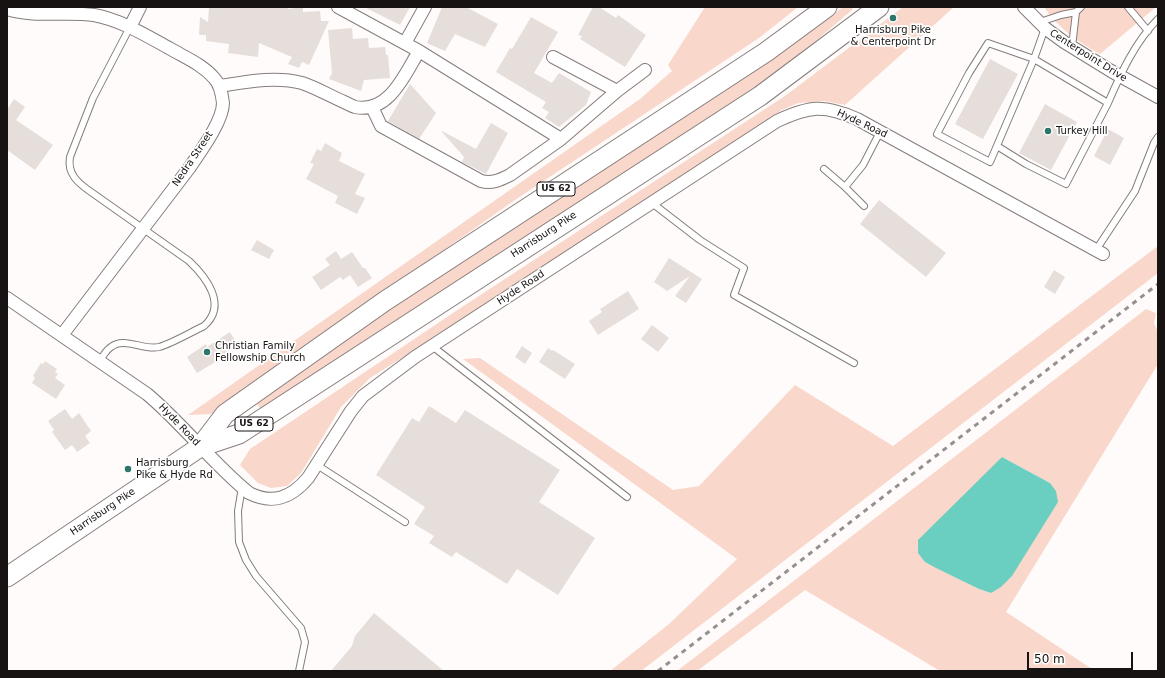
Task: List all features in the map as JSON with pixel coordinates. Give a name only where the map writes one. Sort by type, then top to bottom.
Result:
[{"type":"main road","name":"Harrisburg Pike","points":[[200,447],[225,414],[385,301],[766,52],[827,7]]},
{"type":"main road","name":"Harrisburg Pike","points":[[7,577],[200,447],[239,434],[754,100],[879,7]]},
{"type":"street","points":[[338,7],[419,51],[561,139]]},
{"type":"street","points":[[405,43],[425,7]]},
{"type":"street","name":"Centerpoint Drive","points":[[1024,7],[1042,25],[1072,47],[1158,97]]},
{"type":"street","points":[[130,27],[138,8]]},
{"type":"street","points":[[7,9],[27,14],[78,13],[118,22],[130,27],[201,66],[220,86],[284,79],[316,88],[355,107],[372,107],[381,104],[399,86],[419,51]]},
{"type":"street","points":[[553,57],[617,91]]},
{"type":"street","points":[[372,107],[381,126],[474,178],[489,183],[510,175],[561,139],[617,91],[645,70]]},
{"type":"street","name":"Nedra Street","points":[[62,336],[190,167],[208,140],[219,118],[223,104],[220,86]]},
{"type":"street","name":"Hyde Road","points":[[7,298],[147,394],[158,403],[200,447],[249,493],[262,498],[276,499],[293,493],[303,484],[317,465],[350,411],[363,396],[408,362],[777,121],[802,111],[814,108],[834,110],[858,119],[1100,252]]},
{"type":"lane","points":[[1081,7],[1076,12],[1061,15],[1042,25],[1034,58],[990,162],[937,134],[969,73],[988,43],[1034,58],[1108,103]]},
{"type":"lane","points":[[1128,7],[1148,31]]},
{"type":"lane","points":[[1072,47],[1076,12]]},
{"type":"lane","points":[[997,146],[1026,164],[1066,184],[1108,103],[1120,76],[1140,42],[1158,19]]},
{"type":"lane","points":[[99,361],[110,347],[115,344],[120,343],[144,348],[159,347],[204,326],[210,322],[213,314],[214,299],[210,285],[189,260],[78,183],[71,174],[69,164],[70,157],[93,98],[130,27]]},
{"type":"lane","points":[[845,187],[863,165],[880,132]]},
{"type":"lane","points":[[1100,252],[1135,191],[1154,143],[1158,137]]},
{"type":"lane","points":[[824,169],[864,206]]},
{"type":"lane","points":[[652,202],[700,240],[744,268],[734,296],[854,363]]},
{"type":"lane","points":[[432,346],[627,497]]},
{"type":"lane","points":[[317,465],[405,522]]},
{"type":"lane","points":[[242,487],[238,511],[239,542],[246,560],[256,576],[301,628],[305,642],[299,671]]},
{"type":"shaded area","points":[[705,7],[798,7],[759,38],[515,200],[211,414],[188,415],[640,99],[672,71],[668,65]]},
{"type":"shaded area","points":[[843,7],[851,7],[853,9],[780,72],[261,410],[257,404],[399,301],[772,59]]},
{"type":"shaded area","points":[[903,7],[954,7],[845,105],[824,101],[798,103],[782,110],[370,378],[341,407],[301,473],[287,486],[271,488],[258,483],[240,465],[250,449],[459,309],[785,96]]},
{"type":"shaded area","points":[[1044,7],[1156,7],[1100,54],[1069,34],[1056,22]]},
{"type":"shaded area","points":[[1158,246],[1158,273],[641,671],[610,671],[669,624],[737,559],[463,359],[480,358],[673,490],[699,486],[795,385],[893,446]]},
{"type":"shaded area","points":[[1146,309],[1156,313],[1154,323],[1158,332],[1158,364],[1006,612],[1095,671],[940,671],[805,590],[697,671],[677,671]],"holes":[[[1002,457],[1050,483],[991,593],[979,589],[925,562]]]},
{"type":"shaded area","points":[[1002,457],[1050,483],[1056,491],[1058,502],[1012,576],[1001,587],[991,593],[979,589],[925,562],[918,553],[918,540]]},
{"type":"building","points":[[209,7],[288,7],[288,9],[303,7],[303,12],[320,11],[321,21],[329,21],[309,65],[302,62],[299,68],[288,64],[292,57],[259,43],[258,57],[228,53],[229,44],[206,41],[206,35],[199,35],[200,17],[208,22]]},
{"type":"building","points":[[364,7],[410,7],[400,25]]},
{"type":"building","points":[[442,7],[466,7],[498,24],[485,47],[455,34],[445,51],[427,43]]},
{"type":"building","points":[[593,7],[599,7],[616,18],[618,15],[646,35],[625,67],[580,39],[582,36],[578,35]]},
{"type":"building","points":[[531,17],[558,32],[534,73],[552,83],[559,73],[591,92],[586,105],[559,127],[545,118],[549,112],[542,108],[546,102],[496,72]]},
{"type":"building","points":[[352,28],[353,39],[368,38],[369,48],[385,47],[386,55],[388,55],[390,78],[364,80],[361,91],[329,79],[332,73],[328,30]]},
{"type":"building","points":[[990,59],[1018,74],[983,139],[955,124]]},
{"type":"building","points":[[410,84],[436,113],[419,139],[388,121]]},
{"type":"building","points":[[14,99],[25,107],[16,120],[53,145],[35,170],[7,150],[7,110]]},
{"type":"building","points":[[1045,104],[1077,122],[1051,170],[1019,153]]},
{"type":"building","points":[[491,123],[508,133],[486,174],[462,162],[464,157],[442,131],[476,149]]},
{"type":"building","points":[[1108,129],[1124,138],[1110,165],[1094,156]]},
{"type":"building","points":[[325,143],[342,153],[339,161],[365,174],[355,194],[365,198],[357,214],[335,203],[338,196],[306,179],[314,164],[310,163],[317,149],[321,151]]},
{"type":"building","points":[[879,200],[946,253],[926,277],[860,224]]},
{"type":"building","points":[[257,240],[274,250],[269,259],[251,250]]},
{"type":"building","points":[[336,251],[341,259],[352,252],[372,278],[358,287],[350,275],[343,280],[340,277],[321,290],[312,277],[330,265],[325,259]]},
{"type":"building","points":[[669,258],[702,279],[686,303],[675,296],[690,276],[667,291],[654,282]]},
{"type":"building","points":[[1054,270],[1065,277],[1055,294],[1044,287]]},
{"type":"building","points":[[628,291],[639,309],[598,335],[589,321],[602,312],[600,309]]},
{"type":"building","points":[[652,325],[669,338],[658,352],[641,339]]},
{"type":"building","name":"Christian Family Fellowship Church","points":[[230,332],[238,345],[216,360],[217,361],[197,373],[187,357],[206,344],[207,347]]},
{"type":"building","points":[[522,346],[532,353],[525,364],[515,357]]},
{"type":"building","points":[[548,348],[575,364],[565,379],[539,362]]},
{"type":"building","points":[[45,361],[57,369],[55,372],[58,374],[55,378],[65,385],[56,399],[32,383],[35,378],[33,376],[41,363],[43,364]]},
{"type":"building","points":[[429,406],[456,423],[465,410],[560,470],[539,502],[595,538],[558,595],[517,569],[507,584],[456,552],[452,557],[429,543],[434,536],[414,524],[425,507],[376,475],[412,418],[419,422]]},
{"type":"building","points":[[65,409],[72,419],[79,413],[91,431],[85,436],[90,443],[77,452],[72,445],[65,450],[52,432],[54,430],[48,421]]},
{"type":"building","points":[[374,613],[444,671],[331,671],[352,646],[355,636]]},
{"type":"railway","points":[[658,671],[1158,284]]},
{"type":"place","name":"Harrisburg Pike & Centerpoint Dr","points":[[893,18]]},
{"type":"place","name":"Turkey Hill","points":[[1048,131]]},
{"type":"place","name":"Christian Family Fellowship Church","points":[[207,352]]},
{"type":"place","name":"Harrisburg Pike & Hyde Rd","points":[[128,469]]}]
